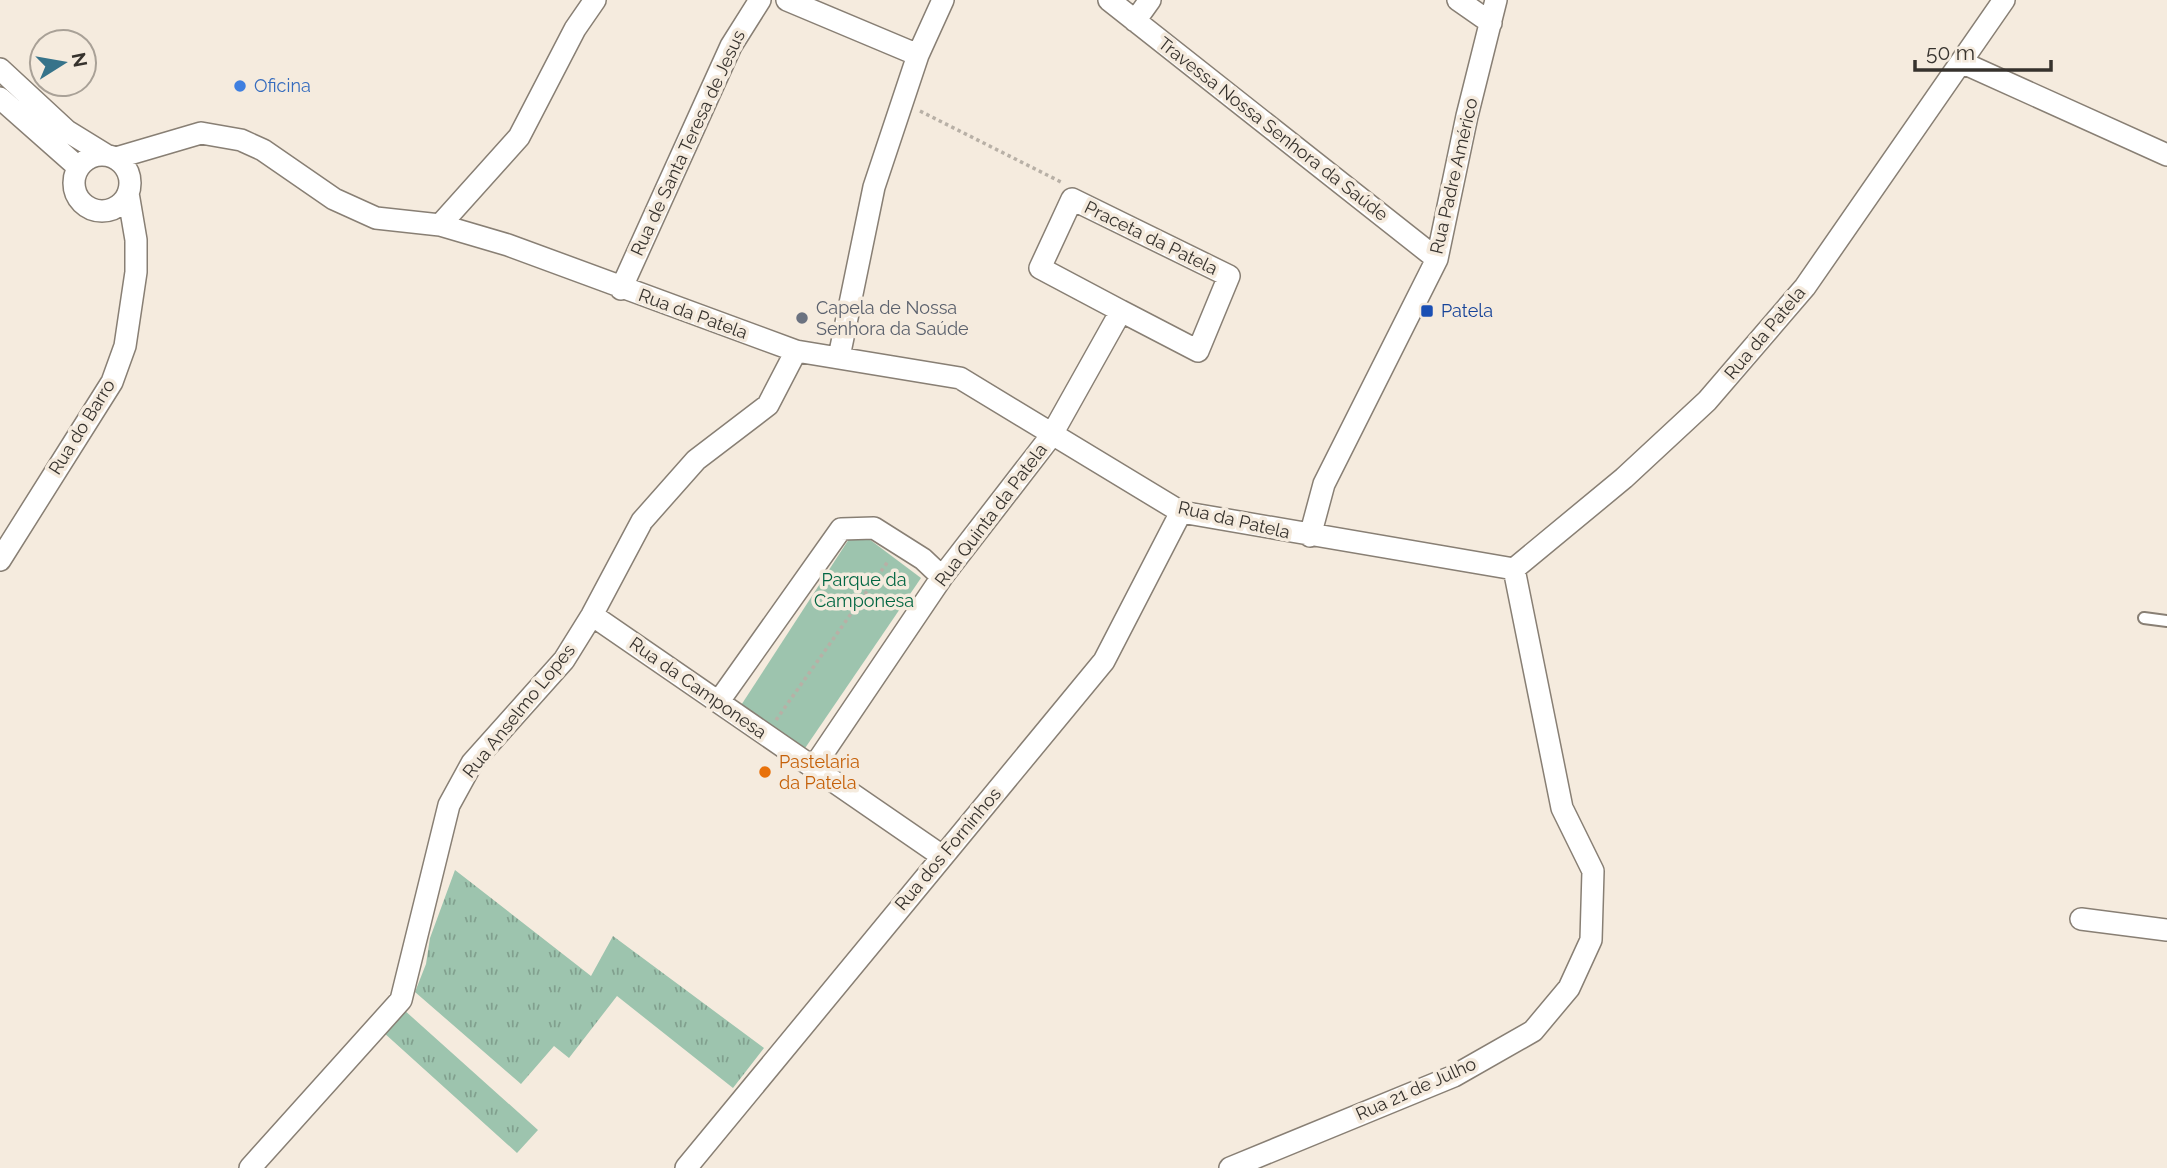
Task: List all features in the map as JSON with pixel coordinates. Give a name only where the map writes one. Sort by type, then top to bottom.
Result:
[{"type":"street","points":[[440,225],[519,137],[575,29],[595,0]]},
{"type":"street","name":"Rua de Santa Teresa de Jesus","points":[[621,289],[731,46],[760,0]]},
{"type":"street","points":[[787,0],[918,55]]},
{"type":"street","points":[[839,357],[874,187],[918,55],[943,0]]},
{"type":"street","name":"Travessa Nossa Senhora da Saúde","points":[[1109,0],[1437,259]]},
{"type":"street","points":[[1135,20],[1150,0]]},
{"type":"street","points":[[1458,0],[1491,23]]},
{"type":"street","name":"Rua Padre Américo","points":[[1310,536],[1324,484],[1437,259],[1467,116],[1496,0]]},
{"type":"street","name":"Rua da Patela","points":[[111,156],[201,133],[241,140],[263,150],[334,199],[376,218],[440,225],[508,245],[621,289],[796,351],[960,378],[1051,436],[1181,512],[1514,569],[1625,478],[1707,401],[1805,287],[2004,0]]},
{"type":"street","points":[[1961,62],[2167,155]]},
{"type":"street","points":[[0,69],[67,131],[122,163],[129,186]]},
{"type":"street","points":[[0,98],[78,167]]},
{"type":"street","points":[[111,156],[90,157],[78,167],[73,185],[81,202],[97,211],[115,208],[154,146]]},
{"type":"street","name":"Rua do Barro","points":[[0,560],[113,382],[133,307],[136,240],[129,186]]},
{"type":"street","name":"Praceta da Patela","points":[[1072,200],[1229,276],[1198,351],[1121,311],[1040,268],[1072,200]]},
{"type":"street","points":[[106,211],[136,240]]},
{"type":"street","points":[[1051,436],[1121,311]]},
{"type":"street","name":"Rua Anselmo Lopes","points":[[250,1168],[401,1000],[449,805],[472,763],[564,660],[592,615],[642,521],[696,460],[768,405],[796,351]]},
{"type":"street","name":"Rua Quinta da Patela","points":[[813,768],[942,577],[1051,436]]},
{"type":"street","name":"Rua dos Forninhos","points":[[686,1168],[1104,660],[1181,512]]},
{"type":"street","points":[[719,701],[841,529],[874,528],[900,544],[942,577]]},
{"type":"street","name":"Rua 21 de Julho","points":[[1230,1168],[1454,1076],[1533,1031],[1569,988],[1591,940],[1593,871],[1562,808],[1514,569]]},
{"type":"street","name":"Rua da Camponesa","points":[[592,615],[942,856]]},
{"type":"street","points":[[2081,919],[2167,930]]},
{"type":"lane","points":[[2144,618],[2167,621]]},
{"type":"path","points":[[903,102],[1066,184]]},
{"type":"path","points":[[766,734],[900,544]]},
{"type":"green space","name":"Parque da Camponesa","points":[[865,536],[921,578],[799,757],[736,713],[849,539]]},
{"type":"green space","points":[[455,870],[591,976],[613,936],[764,1048],[733,1088],[617,996],[569,1058],[554,1046],[521,1084],[415,992],[426,964],[430,938]]},
{"type":"green space","points":[[403,1009],[538,1130],[517,1153],[383,1032]]},
{"type":"place","name":"Oficina","points":[[240,86]]},
{"type":"place","name":"Patela","points":[[1427,311]]},
{"type":"place","name":"Capela de Nossa Senhora da Saúde","points":[[802,318]]},
{"type":"place","name":"Pastelaria da Patela","points":[[765,772]]}]
